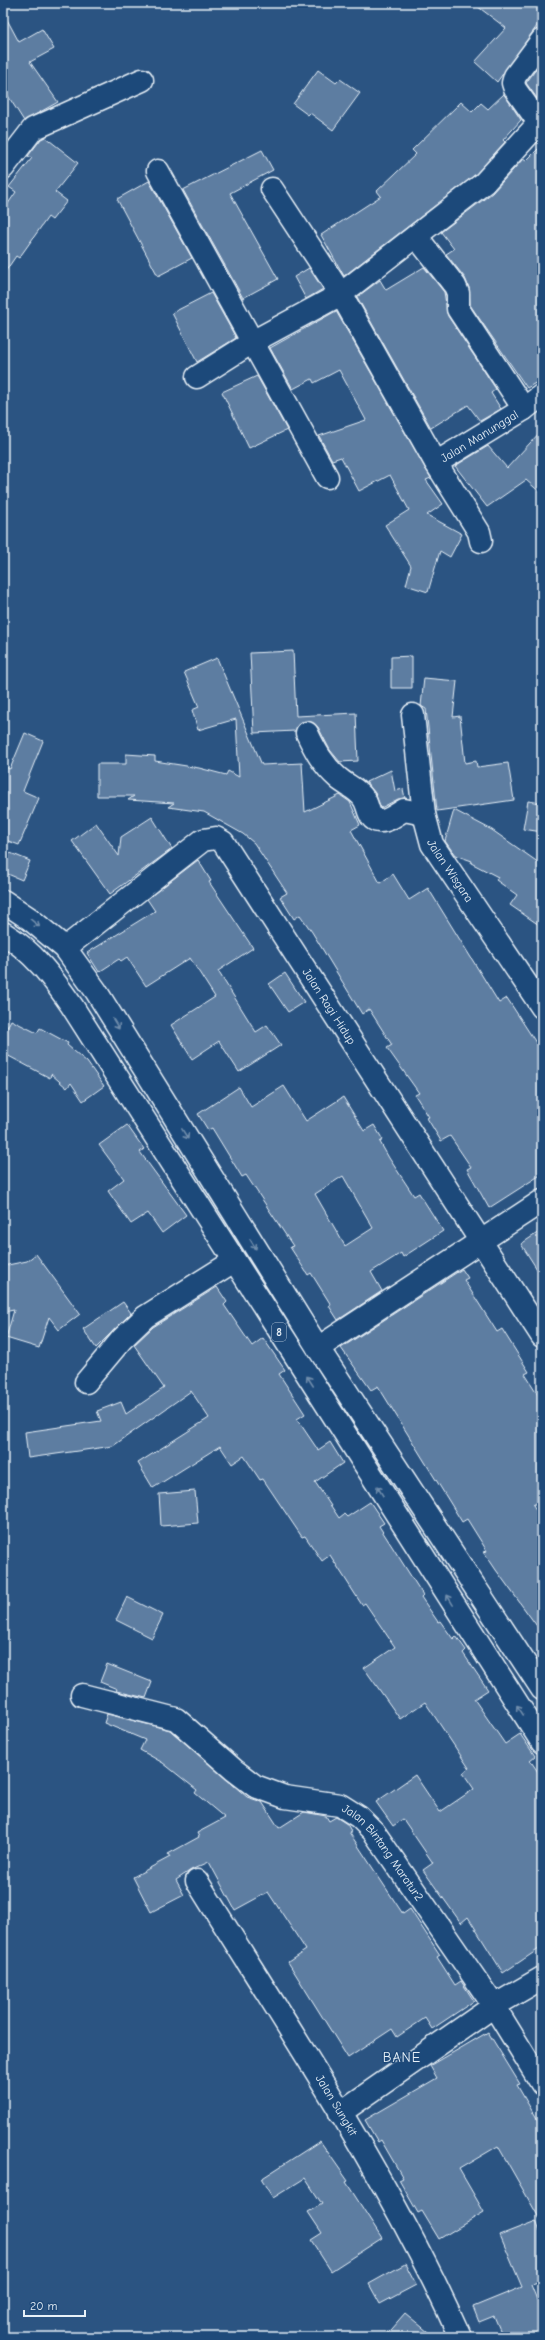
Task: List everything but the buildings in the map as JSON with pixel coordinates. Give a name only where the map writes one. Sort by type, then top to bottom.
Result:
[{"type":"main road","points":[[197,377],[254,341],[341,294],[484,183],[540,125],[515,89],[513,82],[515,76],[542,40]]},
{"type":"main road","points":[[3,168],[33,129],[142,80]]},
{"type":"main road","points":[[158,171],[254,341],[284,403],[327,477]]},
{"type":"main road","points":[[272,189],[341,294],[436,463],[479,532],[480,541]]},
{"type":"main road","points":[[416,236],[455,286],[458,293],[458,309],[524,409]]},
{"type":"main road","name":"Jalan Manunggal","points":[[436,463],[524,409],[542,395]]},
{"type":"main road","name":"Jalan Wisgara","points":[[413,715],[424,814],[432,844],[542,1006]]},
{"type":"main road","points":[[307,733],[318,756],[335,775],[359,793],[374,820],[380,822],[386,820],[404,810],[424,814]]},
{"type":"main road","name":"Jalan Ragi Hidup","points":[[65,948],[203,840],[216,838],[223,842],[542,1336]]},
{"type":"main road","name":"8","points":[[3,901],[30,918],[65,948],[96,991],[318,1348],[542,1689]]},
{"type":"main road","name":"8","points":[[3,933],[14,939],[45,967],[542,1742]]},
{"type":"main road","points":[[318,1348],[542,1200]]},
{"type":"main road","points":[[86,1382],[122,1339],[145,1318],[234,1261]]},
{"type":"main road","name":"Jalan Bintang Maratur2","points":[[82,1695],[176,1719],[234,1770],[255,1786],[285,1797],[340,1805],[359,1817],[374,1832],[494,2006],[542,2084]]},
{"type":"main road","name":"Jalan Sungkit","points":[[197,1881],[340,2113],[432,2273],[460,2337]]},
{"type":"main road","points":[[340,2113],[494,2006],[542,1978]]},
{"type":"district","name":"BANE","points":[[402,2057]]}]
